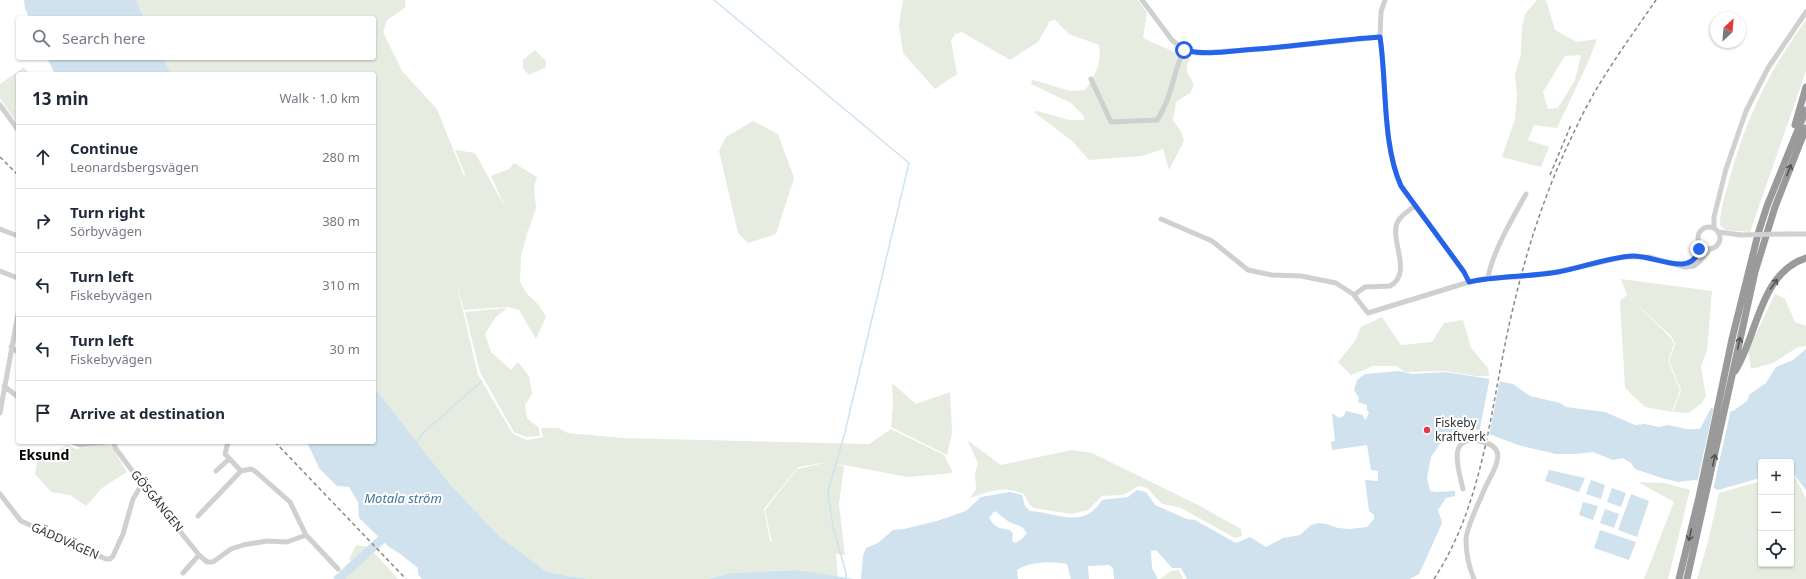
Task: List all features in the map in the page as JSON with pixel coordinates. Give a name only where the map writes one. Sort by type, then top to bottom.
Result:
[{"type":"highway","points":[[1687,579],[1702,497],[1748,271],[1758,234],[1789,148],[1806,87]]},
{"type":"highway","points":[[1789,148],[1806,110]]},
{"type":"highway","points":[[1733,374],[1755,272],[1784,182],[1806,128]]},
{"type":"highway","points":[[1724,394],[1740,362],[1756,318],[1770,291],[1781,275],[1791,265],[1806,258]]},
{"type":"highway","points":[[1679,579],[1702,497]]},
{"type":"street","points":[[1142,0],[1172,40],[1184,50],[1197,53],[1275,48],[1378,37]]},
{"type":"street","points":[[1385,0],[1381,12],[1378,37],[1392,164],[1401,186],[1464,272],[1469,282]]},
{"type":"street","points":[[1714,228],[1714,218],[1732,150],[1746,110],[1768,68],[1806,12]]},
{"type":"street","points":[[1799,22],[1806,16]]},
{"type":"street","points":[[1091,80],[1111,122],[1158,123],[1171,93],[1177,63],[1184,50]]},
{"type":"street","points":[[0,105],[16,127]]},
{"type":"street","points":[[1488,278],[1489,271],[1506,232],[1526,194]]},
{"type":"street","points":[[1354,295],[1365,287],[1390,286],[1395,284],[1400,269],[1396,226],[1402,216],[1415,206]]},
{"type":"street","points":[[1710,249],[1704,248],[1700,244],[1698,233],[1702,228],[1708,226],[1714,218]]},
{"type":"street","points":[[1161,219],[1212,241],[1248,270],[1272,275],[1314,278],[1336,283],[1354,295],[1368,314],[1469,282],[1488,278],[1516,277],[1556,272],[1632,256],[1649,257],[1678,265],[1694,266],[1710,249],[1715,247],[1720,242],[1739,235]]},
{"type":"street","points":[[1708,226],[1719,232],[1739,235],[1806,234]]},
{"type":"street","points":[[0,229],[16,235]]},
{"type":"street","points":[[1719,232],[1720,242]]},
{"type":"street","points":[[1678,265],[1686,265],[1693,261],[1698,254],[1700,244]]},
{"type":"street","points":[[0,271],[16,277]]},
{"type":"street","points":[[0,412],[16,323]]},
{"type":"street","points":[[11,347],[16,351]]},
{"type":"street","points":[[4,386],[16,395]]},
{"type":"street","points":[[1463,489],[1457,461],[1457,451],[1460,445],[1465,440],[1490,443],[1496,449],[1498,455],[1497,465],[1486,487],[1466,540],[1469,568],[1474,579]]},
{"type":"street","points":[[77,444],[88,444]]},
{"type":"street","name":"GÖSGÅNGEN","points":[[114,444],[142,484],[201,557]]},
{"type":"street","points":[[228,444],[225,454],[241,471]]},
{"type":"street","points":[[216,471],[229,460]]},
{"type":"street","points":[[198,516],[241,471],[255,471],[290,502],[306,535],[338,569]]},
{"type":"street","name":"GÄDDVÄGEN","points":[[0,494],[21,521],[99,556],[110,558],[113,556],[123,534],[134,500],[142,484]]},
{"type":"street","points":[[183,573],[201,557],[210,563],[231,549],[243,545],[267,541],[287,542],[306,535]]},
{"type":"shaded area","points":[[136,0],[405,0],[406,7],[387,20],[383,32],[402,71],[437,109],[463,174],[466,177],[455,150],[475,153],[506,209],[491,176],[509,169],[514,163],[537,177],[534,187],[536,208],[527,234],[517,224],[527,235],[521,256],[520,282],[527,294],[538,304],[546,317],[536,339],[519,310],[508,307],[464,310],[456,281],[478,375],[513,434],[527,440],[543,437],[541,428],[558,428],[568,433],[622,438],[869,444],[891,429],[944,455],[953,473],[908,477],[831,463],[844,466],[839,504],[845,555],[836,554],[838,578],[797,570],[731,573],[707,579],[591,579],[547,572],[499,536],[449,483],[376,390],[376,72],[170,72],[164,60],[376,60],[376,16],[143,16]],"holes":[[[829,462],[797,469],[765,510],[772,542],[770,541],[764,509],[798,467]]]},
{"type":"shaded area","points":[[903,0],[1138,0],[1147,13],[1143,38],[1190,59],[1187,64],[1187,72],[1194,85],[1190,93],[1176,102],[1173,120],[1181,132],[1184,141],[1169,170],[1163,149],[1142,156],[1089,160],[1072,141],[1034,112],[1037,111],[1069,120],[1084,120],[1084,116],[1071,103],[1031,84],[1032,80],[1070,91],[1085,90],[1092,80],[1099,63],[1099,45],[1069,34],[1055,20],[1050,21],[1038,42],[1010,60],[962,32],[955,34],[951,41],[957,74],[935,89],[903,53],[899,25]]},
{"type":"shaded area","points":[[1537,0],[1546,0],[1555,30],[1577,42],[1597,39],[1589,60],[1557,128],[1534,125],[1528,140],[1549,147],[1541,167],[1502,157],[1515,119],[1517,95],[1515,75],[1521,54],[1522,27],[1525,14]],"holes":[[[1581,55],[1575,80],[1558,108],[1548,109],[1543,92],[1565,56]]]},
{"type":"shaded area","points":[[1806,20],[1806,71],[1750,232],[1725,230],[1720,225],[1722,207],[1744,134],[1760,95],[1770,76]]},
{"type":"shaded area","points":[[535,50],[546,61],[546,67],[529,75],[523,68],[523,60]]},
{"type":"shaded area","points":[[24,67],[28,72],[17,72]]},
{"type":"shaded area","points":[[16,73],[16,122],[0,98],[0,84]]},
{"type":"shaded area","points":[[753,121],[778,134],[794,178],[776,234],[748,243],[738,233],[719,151],[726,137]]},
{"type":"shaded area","points":[[1621,279],[1712,291],[1707,350],[1701,367],[1706,396],[1702,403],[1689,413],[1673,412],[1681,390],[1669,361],[1675,345],[1672,337],[1627,295]]},
{"type":"shaded area","points":[[1775,294],[1785,299],[1795,322],[1806,326],[1806,346],[1798,347],[1773,363],[1751,369],[1748,350]]},
{"type":"shaded area","points":[[1627,295],[1671,338],[1674,344],[1668,361],[1680,390],[1672,412],[1645,407],[1625,388],[1620,301]]},
{"type":"shaded area","points":[[507,308],[495,318],[485,334],[491,352],[511,370],[518,362],[529,376],[532,394],[525,405],[527,418],[539,428],[540,436],[526,437],[514,432],[480,372],[465,312]]},
{"type":"shaded area","points":[[1382,317],[1401,345],[1432,342],[1444,323],[1463,320],[1471,348],[1488,368],[1489,376],[1476,376],[1445,371],[1404,372],[1397,366],[1373,366],[1351,375],[1338,362],[1355,341],[1361,327]]},
{"type":"shaded area","points":[[892,383],[916,404],[950,392],[952,433],[947,455],[891,427],[893,405]]},
{"type":"shaded area","points":[[967,440],[1001,465],[1072,450],[1092,453],[1198,505],[1241,529],[1242,536],[1235,538],[1179,507],[1162,504],[1147,488],[1139,486],[1123,495],[1102,496],[1088,510],[1071,514],[1034,508],[1029,504],[1024,494],[1017,491],[1003,489],[970,498],[976,489],[975,474],[978,463]]},
{"type":"shaded area","points":[[110,444],[127,472],[102,488],[86,506],[70,495],[51,492],[35,474],[37,463],[67,445],[76,449]]},
{"type":"shaded area","points":[[1794,478],[1797,480],[1806,499],[1806,579],[1697,579],[1708,542],[1719,493],[1758,482],[1758,567],[1794,567]]},
{"type":"shaded area","points":[[1638,482],[1664,483],[1690,490],[1668,579],[1644,579],[1674,502]]},
{"type":"shaded area","points":[[356,545],[369,547],[398,579],[344,579],[355,565],[349,559]]},
{"type":"shaded area","points":[[1179,570],[1183,579],[1160,579],[1171,571]]},
{"type":"water","points":[[24,0],[136,0],[143,16],[28,16]]},
{"type":"water","points":[[48,60],[164,60],[170,72],[54,72]]},
{"type":"water","points":[[1806,349],[1806,490],[1794,475],[1794,459],[1758,459],[1758,479],[1718,490],[1695,480],[1678,482],[1635,469],[1631,463],[1623,458],[1613,460],[1593,452],[1556,454],[1518,445],[1465,425],[1446,435],[1431,457],[1427,478],[1430,491],[1455,491],[1455,496],[1446,498],[1438,510],[1442,522],[1440,528],[1419,574],[1410,579],[1187,579],[1181,568],[1172,568],[1156,550],[1151,551],[1152,568],[1158,579],[1114,579],[1113,568],[1109,565],[1088,566],[1089,579],[1071,579],[1067,564],[1048,562],[1035,563],[1022,567],[1017,570],[1018,579],[861,579],[863,556],[866,548],[878,543],[893,530],[904,529],[937,521],[966,511],[981,497],[1010,492],[1022,495],[1025,506],[1030,511],[1070,518],[1087,515],[1095,509],[1102,500],[1128,497],[1137,490],[1146,492],[1155,505],[1187,519],[1195,520],[1236,543],[1250,537],[1266,547],[1283,538],[1300,535],[1311,525],[1318,523],[1327,524],[1338,528],[1350,529],[1367,527],[1374,519],[1374,515],[1369,511],[1365,480],[1378,481],[1378,471],[1371,470],[1367,445],[1332,450],[1331,442],[1335,441],[1332,413],[1339,418],[1344,416],[1346,411],[1363,415],[1364,419],[1366,419],[1369,413],[1367,410],[1367,405],[1358,402],[1359,398],[1354,390],[1357,380],[1365,374],[1398,371],[1413,374],[1445,372],[1484,378],[1513,384],[1530,396],[1560,403],[1566,407],[1605,412],[1635,425],[1645,424],[1659,427],[1668,425],[1686,429],[1700,429],[1711,408],[1733,411],[1747,401],[1750,394],[1766,383],[1776,367],[1793,360]],"holes":[[[995,511],[1009,522],[1022,527],[1027,533],[1022,539],[1015,543],[1012,541],[1013,534],[1010,530],[1000,528],[995,525],[989,517]]]},
{"type":"water","name":"Motala ström","points":[[376,390],[449,483],[499,536],[547,572],[591,579],[422,579],[418,574],[418,568],[389,547],[359,518],[358,502],[349,487],[337,486],[319,468],[308,444],[376,444]]},
{"type":"water","points":[[1549,470],[1585,478],[1579,492],[1545,481]]},
{"type":"water","points":[[1591,480],[1605,485],[1601,499],[1586,494]]},
{"type":"water","points":[[1612,488],[1626,493],[1621,507],[1607,502]]},
{"type":"water","points":[[1631,494],[1649,501],[1637,537],[1618,530]]},
{"type":"water","points":[[1583,502],[1598,506],[1593,520],[1579,515]]},
{"type":"water","points":[[1605,509],[1619,514],[1614,528],[1600,523]]},
{"type":"water","points":[[1600,530],[1636,542],[1629,560],[1594,548]]},
{"type":"water","points":[[797,570],[854,579],[707,579],[731,573]]},
{"type":"pier","points":[[1490,377],[1500,379],[1489,436],[1479,433]]},
{"type":"pier","points":[[1714,406],[1731,409],[1713,490],[1697,483]]},
{"type":"waterway","points":[[714,0],[909,163],[845,432],[828,492],[833,527],[846,573],[846,578]]},
{"type":"waterway","points":[[417,441],[423,433],[482,381]]},
{"type":"waterway","points":[[338,579],[381,540]]},
{"type":"railway","points":[[1434,579],[1452,547],[1466,514],[1477,479],[1486,444],[1515,300],[1533,234],[1557,169],[1593,94],[1613,62],[1656,0]]},
{"type":"railway","points":[[1550,175],[1571,125]]},
{"type":"railway","points":[[0,157],[16,173]]},
{"type":"railway","points":[[277,444],[406,579]]},
{"type":"place","name":"Fiskeby kraftverk","points":[[1427,430]]},
{"type":"district","name":"Eksund","points":[[44,455]]},
{"type":"route","points":[[1184,50],[1197,53],[1215,52],[1275,48],[1380,37],[1390,148],[1395,173],[1401,186],[1446,246],[1469,282],[1488,278],[1534,276],[1632,256],[1649,257],[1678,265],[1686,265],[1691,264],[1696,258],[1699,249]]}]
